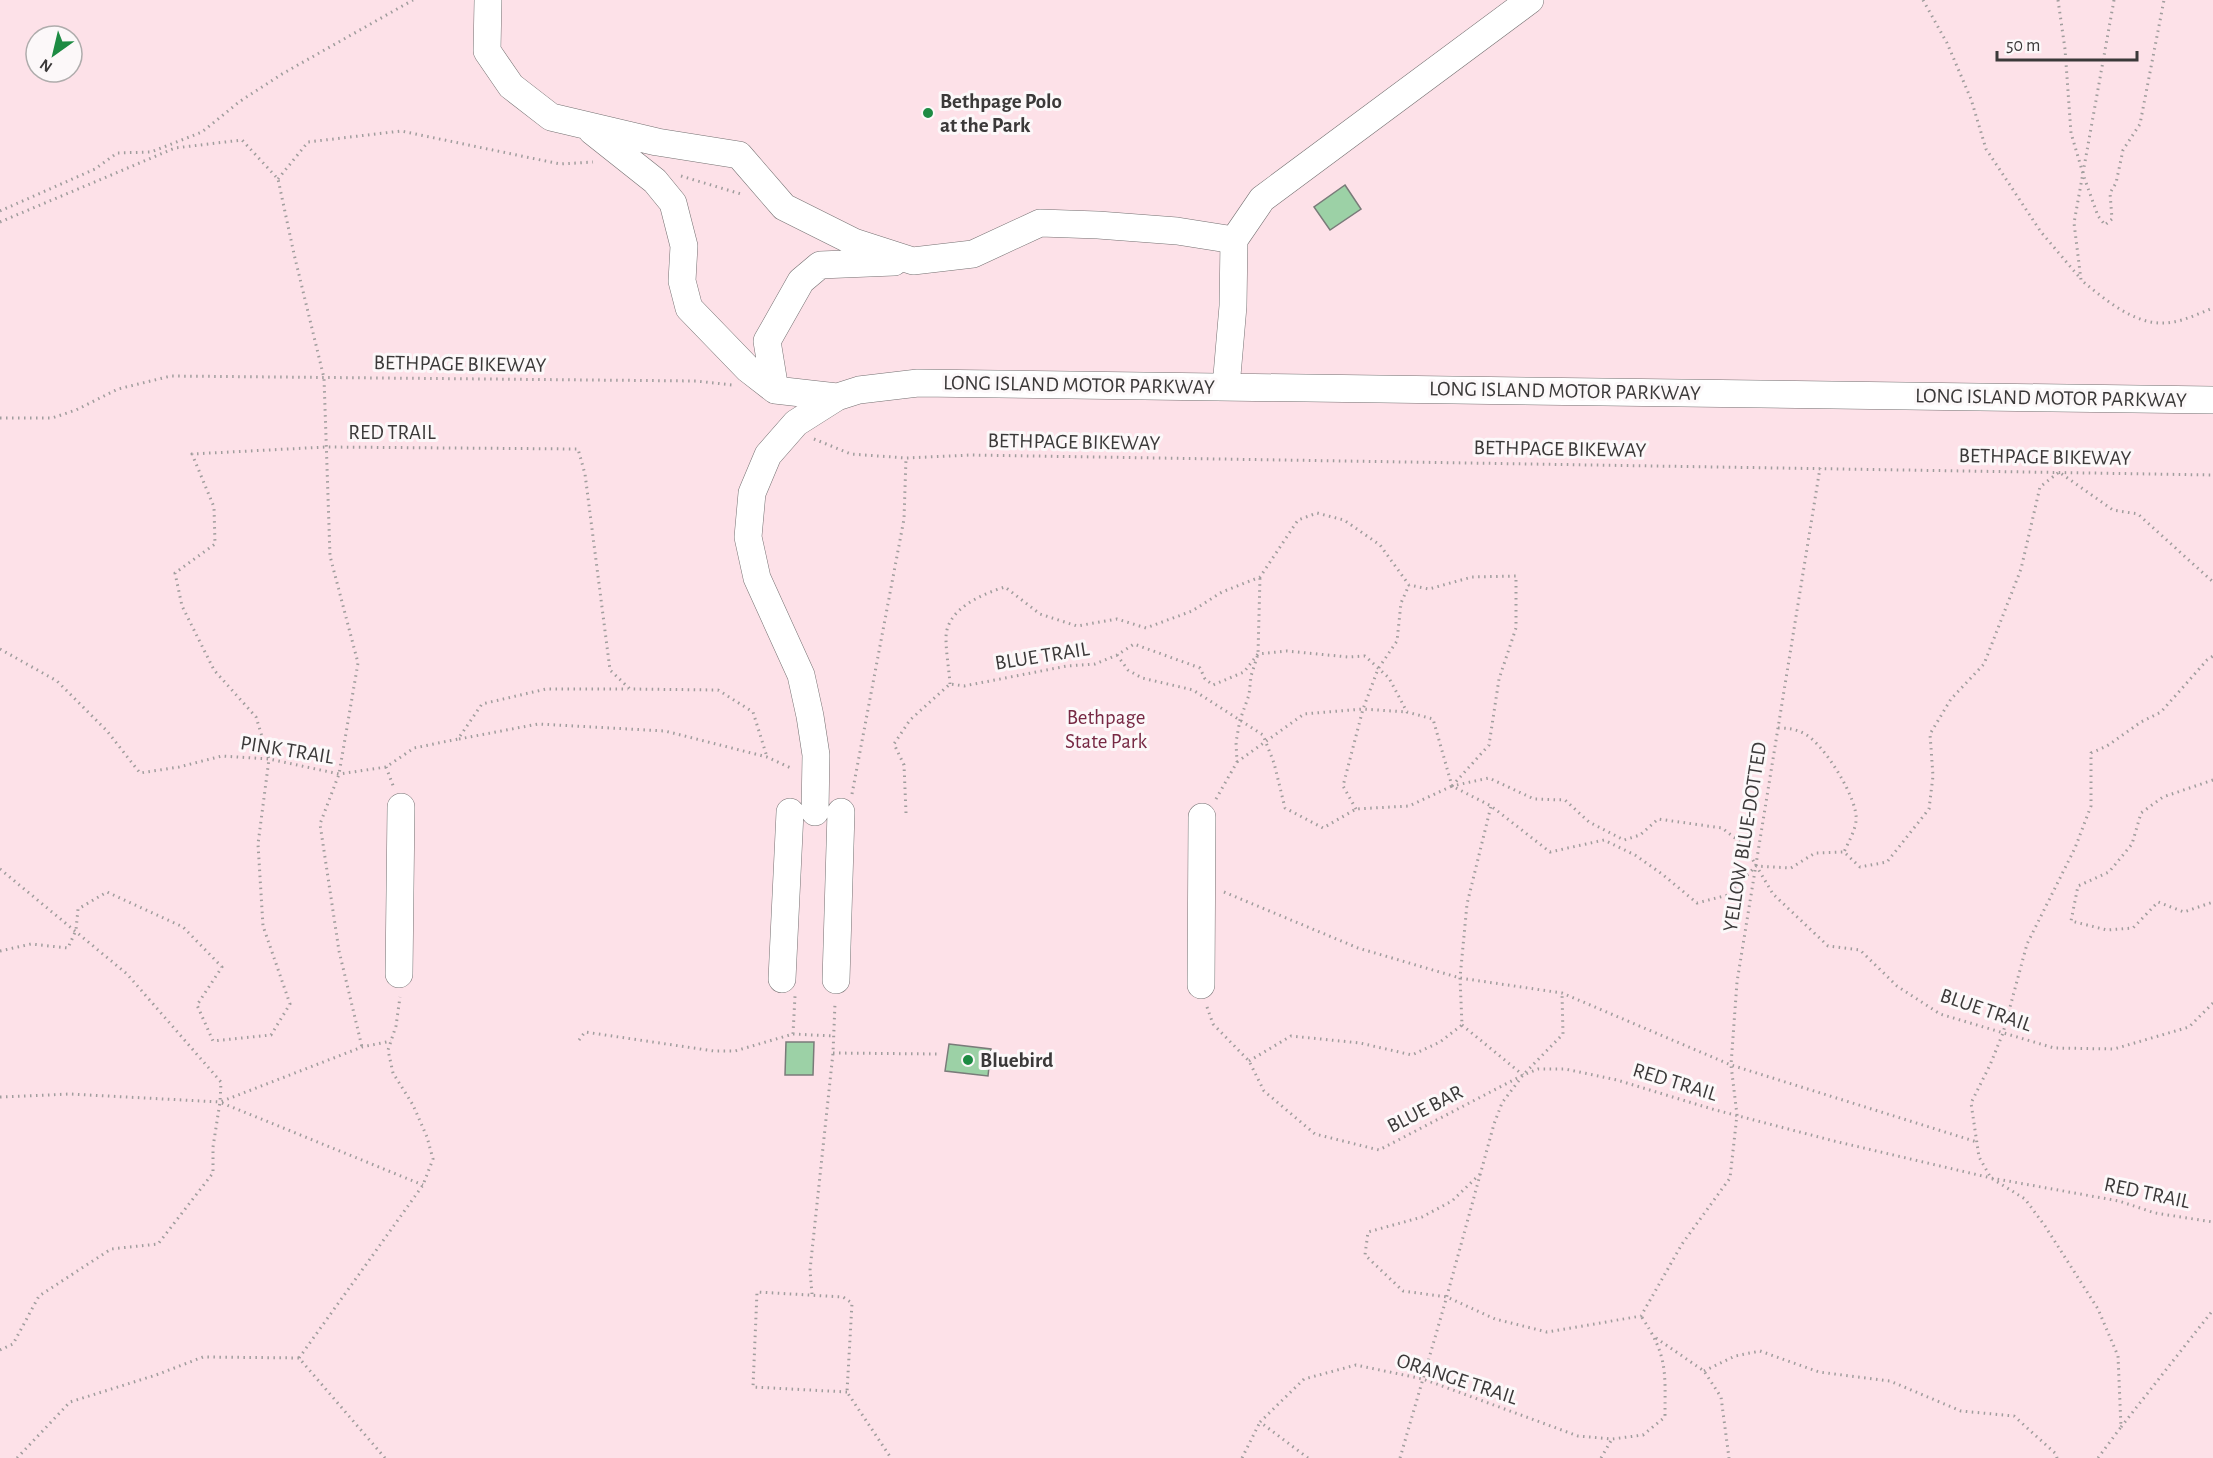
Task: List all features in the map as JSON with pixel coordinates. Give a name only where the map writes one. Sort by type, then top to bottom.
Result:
[{"type":"street","points":[[488,0],[487,51],[511,86],[551,117],[657,142],[739,156],[783,207],[854,243],[913,261]]},
{"type":"street","points":[[1226,387],[1233,306],[1234,240],[1262,199],[1530,0]]},
{"type":"street","points":[[587,127],[655,181],[673,203],[684,246],[682,281],[689,308],[748,369],[775,390],[837,398]]},
{"type":"street","points":[[775,390],[767,341],[801,281],[820,265],[913,261],[973,254],[1040,223],[1177,231],[1234,240]]},
{"type":"street","name":"LONG ISLAND MOTOR PARKWAY","points":[[837,398],[859,390],[918,383],[2213,400]]},
{"type":"street","points":[[836,980],[824,810],[817,780],[816,755],[801,675],[757,578],[748,537],[752,493],[768,455],[796,423],[837,398]]},
{"type":"street","points":[[399,974],[401,807]]},
{"type":"street","points":[[1201,985],[1202,882],[1209,809]]},
{"type":"street","points":[[788,985],[824,810]]},
{"type":"path","points":[[0,211],[95,169],[117,153],[151,152],[202,132],[239,102],[282,74],[413,0]]},
{"type":"path","points":[[1923,0],[1947,43],[1971,99],[1986,149],[2041,232],[2081,280],[2113,305],[2146,322],[2172,323],[2213,308]]},
{"type":"path","points":[[2058,0],[2065,49],[2071,133],[2098,216],[2105,225],[2112,219],[2110,193],[2116,183],[2123,150],[2140,124],[2164,0]]},
{"type":"path","points":[[2081,280],[2074,223],[2114,0]]},
{"type":"path","points":[[0,222],[175,148],[242,140],[278,179],[308,142],[401,131],[560,164],[594,162]]},
{"type":"path","points":[[673,173],[750,197]]},
{"type":"path","name":"RED TRAIL","points":[[278,179],[324,378],[326,447],[578,449],[585,474],[610,670],[630,689]]},
{"type":"path","name":"BETHPAGE BIKEWAY","points":[[0,418],[52,418],[76,410],[118,389],[171,376],[696,381],[735,385]]},
{"type":"path","name":"BETHPAGE BIKEWAY","points":[[796,423],[814,438],[851,454],[906,459],[971,455],[2213,475]]},
{"type":"path","points":[[0,951],[31,944],[68,948],[76,930],[78,909],[107,892],[183,927],[222,967],[197,1005],[213,1041],[271,1035],[290,1004],[263,926],[258,844],[269,759],[256,717],[214,670],[182,606],[175,573],[214,544],[214,507],[192,454],[326,447],[330,556],[358,663],[339,774],[320,824],[339,951],[362,1047]]},
{"type":"path","points":[[824,810],[904,519],[906,459]]},
{"type":"path","points":[[1778,728],[1820,468]]},
{"type":"path","points":[[1209,809],[1237,762],[1304,714],[1363,710],[1407,712],[1433,719],[1452,786],[1491,806],[1550,852],[1604,840],[1635,855],[1697,903],[1728,895],[1755,866],[1791,868],[1815,853],[1844,852],[1860,867],[1887,862],[1929,809],[1934,776],[1930,734],[1950,699],[1984,664],[2021,569],[2040,487],[2059,472],[2113,510],[2138,514],[2213,582]]},
{"type":"path","points":[[1117,655],[1128,669],[1142,678],[1193,690],[1240,720],[1263,735],[1285,808],[1323,828],[1356,809],[1409,806],[1452,786],[1489,745],[1499,679],[1516,628],[1516,576],[1472,577],[1428,589],[1409,585],[1380,545],[1344,520],[1317,513],[1298,520],[1260,577],[1258,654],[1251,676],[1249,695],[1240,720],[1236,742],[1237,762]]},
{"type":"path","points":[[906,813],[904,765],[894,744],[910,720],[950,684],[946,635],[952,616],[982,594],[1005,587],[1040,614],[1077,626],[1117,619],[1146,628],[1192,611],[1222,592],[1260,577]]},
{"type":"path","points":[[1356,809],[1343,786],[1363,710],[1378,669],[1397,640],[1401,603],[1409,585]]},
{"type":"path","name":"BLUE TRAIL","points":[[950,684],[963,686],[1067,666],[1095,664],[1117,655],[1134,644],[1200,668],[1205,679],[1214,685],[1244,672],[1258,654]]},
{"type":"path","name":"PINK TRAIL","points":[[0,649],[57,681],[107,731],[140,773],[179,767],[222,756],[269,759],[339,774],[386,767],[414,748],[538,724],[665,730],[767,757],[817,780]]},
{"type":"path","points":[[1258,654],[1287,651],[1339,657],[1365,656],[1389,678],[1407,712]]},
{"type":"path","points":[[2121,1427],[2118,1356],[2098,1309],[2025,1199],[1990,1178],[1979,1157],[1971,1103],[2003,1033],[2027,944],[2066,867],[2091,806],[2091,753],[2108,746],[2141,722],[2161,712],[2213,656]]},
{"type":"path","points":[[458,739],[482,704],[546,689],[718,690],[753,712],[767,757]]},
{"type":"path","name":"YELLOW BLUE-DOTTED","points":[[1641,1316],[1682,1244],[1730,1178],[1737,1115],[1731,1065],[1737,982],[1778,728],[1794,729],[1808,735],[1830,758],[1848,789],[1857,820],[1844,852]]},
{"type":"path","name":"BLUE TRAIL","points":[[1452,786],[1489,778],[1534,798],[1565,800],[1589,822],[1624,840],[1640,835],[1658,819],[1722,828],[1744,844],[1773,894],[1828,946],[1860,950],[1897,986],[1940,1014],[2054,1048],[2114,1049],[2189,1028],[2213,1003]]},
{"type":"path","points":[[2213,780],[2163,797],[2141,813],[2132,844],[2109,872],[2078,886],[2071,921],[2107,930],[2133,928],[2158,902],[2184,912],[2213,902]]},
{"type":"path","points":[[1491,806],[1467,904],[1460,978],[1462,1025],[1523,1075]]},
{"type":"path","points":[[0,869],[127,974],[221,1082],[213,1147],[213,1173],[158,1244],[111,1249],[39,1296],[13,1344],[0,1350]]},
{"type":"path","points":[[1202,882],[1358,948],[1460,978],[1562,993],[1731,1065],[1977,1142]]},
{"type":"path","points":[[298,1358],[423,1185],[433,1160],[427,1136],[418,1115],[393,1073],[388,1050],[400,1002],[399,974]]},
{"type":"path","points":[[812,1294],[810,1270],[833,1053],[836,980]]},
{"type":"path","points":[[788,985],[793,1034]]},
{"type":"path","name":"BLUE BAR","points":[[1201,985],[1213,1024],[1249,1061],[1264,1090],[1316,1134],[1379,1150],[1523,1075]]},
{"type":"path","points":[[1400,1458],[1494,1124],[1502,1102],[1523,1075],[1563,1034],[1562,993]]},
{"type":"path","points":[[1249,1061],[1291,1036],[1360,1043],[1412,1055],[1440,1042],[1462,1025]]},
{"type":"path","points":[[579,1040],[585,1032],[714,1051],[735,1051],[793,1034],[833,1036]]},
{"type":"path","points":[[220,1102],[362,1047],[391,1041]]},
{"type":"path","points":[[833,1053],[938,1054]]},
{"type":"path","name":"RED TRAIL","points":[[1523,1075],[1538,1069],[1565,1070],[1617,1080],[1834,1141],[1990,1178],[2119,1201],[2156,1213],[2213,1222]]},
{"type":"path","points":[[0,1097],[70,1094],[220,1102],[423,1185]]},
{"type":"path","points":[[1480,1174],[1452,1201],[1422,1217],[1368,1232],[1365,1255],[1402,1291],[1447,1297],[1495,1319],[1547,1332],[1641,1316],[1656,1338],[1704,1371],[1721,1397],[1729,1458]]},
{"type":"path","points":[[847,1392],[753,1387],[757,1292],[843,1297],[852,1303],[847,1392],[891,1458]]},
{"type":"path","points":[[2098,1458],[2213,1310]]},
{"type":"path","name":"ORANGE TRAIL","points":[[1242,1458],[1260,1422],[1304,1379],[1356,1365],[1423,1379],[1578,1436],[1612,1439],[1643,1435],[1665,1417],[1665,1366],[1656,1338]]},
{"type":"path","points":[[1704,1371],[1735,1356],[1760,1351],[1819,1372],[1890,1381],[1961,1411],[2014,1416],[2056,1454],[2057,1458]]},
{"type":"path","points":[[17,1458],[70,1402],[156,1375],[203,1357],[298,1358],[385,1458]]},
{"type":"path","points":[[1260,1422],[1308,1458]]},
{"type":"path","points":[[1601,1458],[1612,1439]]},
{"type":"green space","name":"Bethpage State Park","points":[[0,0],[2213,0],[2213,1458],[0,1458]]},
{"type":"building","points":[[1345,185],[1361,209],[1330,230],[1314,207]]},
{"type":"building","points":[[786,1042],[814,1042],[813,1075],[785,1075]]},
{"type":"building","name":"Bluebird","points":[[949,1044],[991,1049],[988,1076],[945,1071]]},
{"type":"place","name":"Bethpage Polo at the Park","points":[[928,113]]},
{"type":"place","name":"Bluebird","points":[[968,1060]]}]
